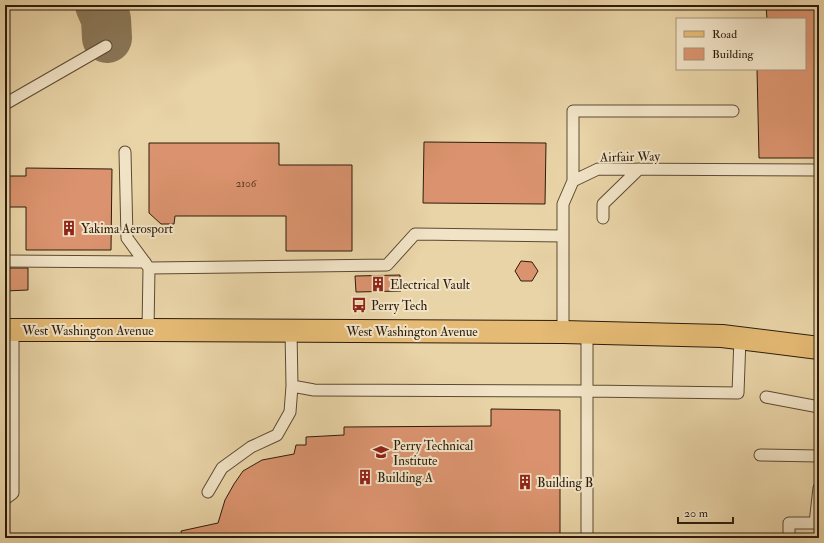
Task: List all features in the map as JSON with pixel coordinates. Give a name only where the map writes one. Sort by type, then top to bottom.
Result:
[{"type":"main road","name":"West Washington Avenue","points":[[9,330],[587,332],[722,336],[819,348]]},
{"type":"lane","points":[[5,104],[106,46]]},
{"type":"lane","points":[[563,332],[562,204],[573,181],[573,110],[733,110]]},
{"type":"lane","points":[[125,152],[127,238],[147,265],[148,330]]},
{"type":"lane","name":"Airfair Way","points":[[573,181],[598,169],[819,170]]},
{"type":"lane","points":[[603,218],[604,204],[639,169]]},
{"type":"lane","points":[[5,261],[147,265],[387,265],[415,234],[562,236]]},
{"type":"lane","points":[[5,499],[13,493],[9,330]]},
{"type":"lane","points":[[208,492],[222,468],[251,447],[277,435],[290,412],[292,386],[291,331]]},
{"type":"lane","points":[[587,332],[587,538]]},
{"type":"lane","points":[[292,386],[314,390],[738,393],[740,338]]},
{"type":"lane","points":[[766,397],[819,407]]},
{"type":"lane","points":[[760,455],[819,456]]},
{"type":"lane","points":[[789,538],[789,523],[817,523],[819,488]]},
{"type":"building","points":[[766,5],[819,5],[819,158],[759,158],[757,70],[806,70],[806,18],[767,18]]},
{"type":"building","points":[[424,142],[546,143],[545,204],[423,203]]},
{"type":"building","points":[[149,143],[279,143],[279,165],[352,165],[352,251],[286,251],[286,216],[175,216],[174,224],[161,224],[149,213]]},
{"type":"building","name":"Yakima Aerosport","points":[[26,168],[112,169],[111,250],[26,250],[26,207],[5,207],[5,176],[26,176]]},
{"type":"building","points":[[521,261],[532,262],[538,271],[532,281],[521,281],[515,271]]},
{"type":"building","points":[[5,268],[28,268],[28,290],[5,291]]},
{"type":"building","name":"Electrical Vault","points":[[400,275],[401,291],[356,292],[355,276]]},
{"type":"building","name":"Building A","points":[[491,409],[560,410],[560,538],[182,538],[181,531],[218,523],[225,500],[243,471],[262,460],[294,454],[296,445],[306,445],[306,437],[344,435],[344,427],[491,426]]},
{"type":"taxiway","points":[[100,5],[106,19],[107,38]]},
{"type":"place","name":"Yakima Aerosport","points":[[69,228]]},
{"type":"place","name":"Electrical Vault","points":[[378,284]]},
{"type":"place","name":"Perry Tech","points":[[359,305]]},
{"type":"place","name":"Perry Technical Institute","points":[[381,452]]},
{"type":"place","name":"Building A","points":[[365,477]]},
{"type":"place","name":"Building B","points":[[525,482]]}]
